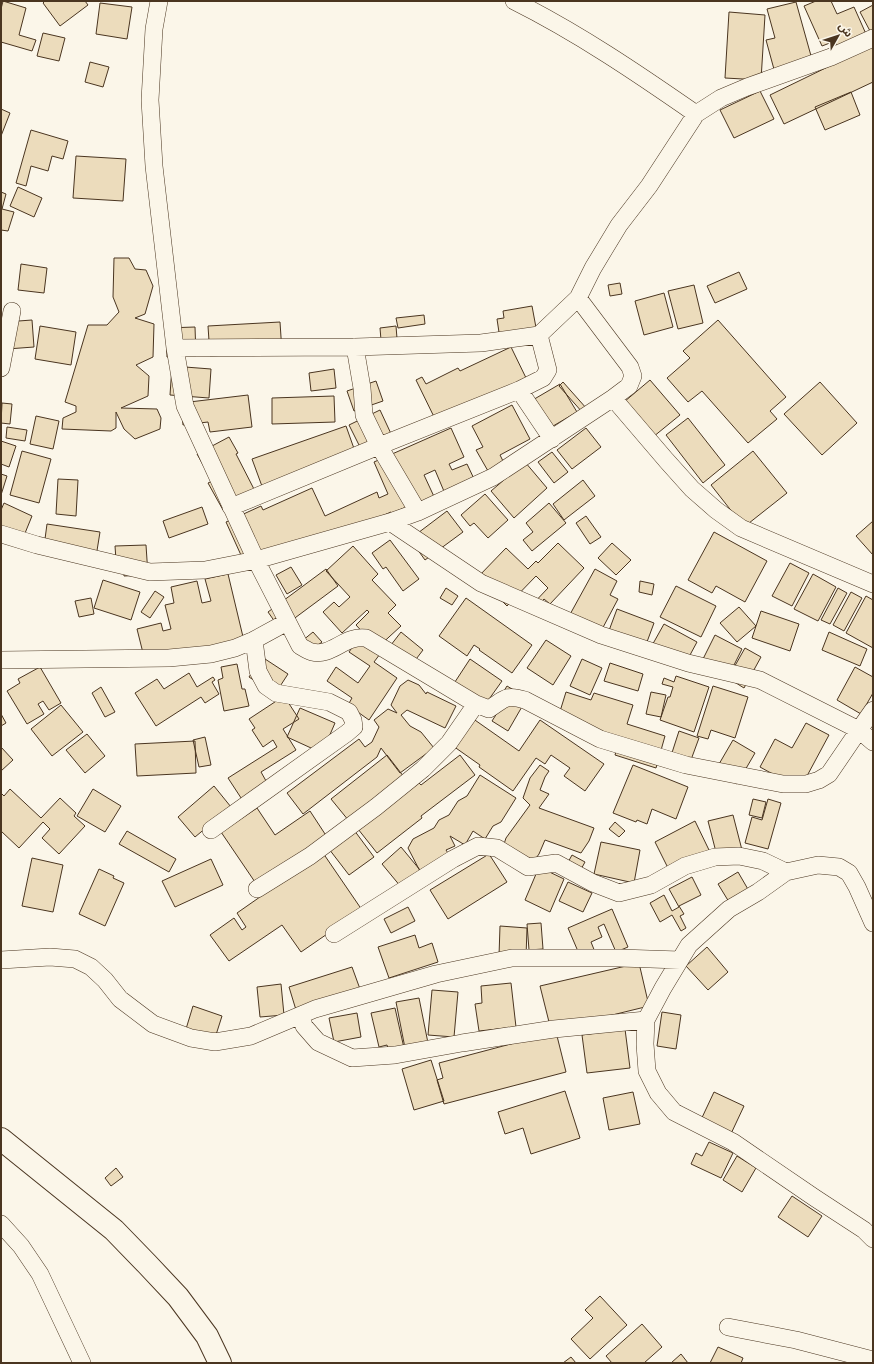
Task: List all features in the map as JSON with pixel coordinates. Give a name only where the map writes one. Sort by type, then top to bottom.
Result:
[{"type":"main road","points":[[1,1139],[114,1230],[178,1297],[207,1336],[220,1363]]},
{"type":"street","points":[[158,1],[154,29],[150,100],[153,159],[175,348],[185,406],[256,560],[300,646],[312,652],[327,651],[348,640],[358,637],[366,638],[476,704],[489,709],[505,698],[513,696],[525,700],[600,739],[686,765],[783,784],[806,784],[819,780],[829,774],[873,710]]},
{"type":"street","points":[[514,1],[543,15],[598,49],[696,114]]},
{"type":"street","points":[[175,348],[482,343],[539,335],[578,298],[593,268],[619,225],[649,186],[696,114],[727,95],[831,57],[873,38]]},
{"type":"street","points":[[1,534],[37,545],[150,572],[205,570],[256,560],[390,522],[418,512],[494,477],[629,386],[633,376],[632,371],[578,298]]},
{"type":"street","points":[[1,368],[12,311]]},
{"type":"street","points":[[231,507],[378,446],[520,390],[544,378],[548,370],[539,335]]},
{"type":"street","points":[[355,346],[362,388],[364,415],[378,446],[418,512]]},
{"type":"street","points":[[520,390],[552,439]]},
{"type":"street","points":[[613,398],[692,489],[716,510],[741,528],[873,584]]},
{"type":"street","points":[[390,522],[481,583],[601,635],[688,663],[760,680],[859,730],[873,742]]},
{"type":"street","points":[[1,660],[168,658],[211,654],[235,648],[254,640],[287,622]]},
{"type":"street","points":[[211,830],[354,727],[353,720],[349,712],[329,702],[276,693],[266,686],[258,671],[254,640]]},
{"type":"street","points":[[256,890],[310,856],[376,807],[423,769],[448,743],[476,704]]},
{"type":"street","points":[[334,934],[453,859],[478,846],[497,848],[528,867],[556,863],[593,883],[619,893],[651,885],[685,866],[715,857],[739,856],[763,861],[786,872]]},
{"type":"street","points":[[873,923],[849,873],[839,867],[818,865],[786,872],[758,892],[729,909],[689,945],[646,1020],[645,1044],[647,1071],[658,1093],[674,1112],[733,1142],[864,1230],[873,1239]]},
{"type":"street","points":[[1,960],[50,957],[75,959],[91,967],[105,980],[120,999],[153,1024],[191,1038],[215,1042],[251,1036],[315,1009],[436,974],[512,958],[620,958],[680,960]]},
{"type":"street","points":[[301,1015],[304,1026],[318,1042],[352,1058],[395,1055],[554,1029],[646,1020]]},
{"type":"street","points":[[1,1224],[21,1246],[40,1274],[82,1363]]},
{"type":"street","points":[[728,1327],[796,1340],[873,1360]]},
{"type":"building","points":[[3,1],[26,8],[19,35],[36,40],[32,51],[1,42],[1,9]]},
{"type":"building","points":[[45,1],[85,1],[88,5],[60,26],[43,3]]},
{"type":"building","points":[[816,1],[831,1],[837,14],[854,7],[866,34],[837,47],[835,41],[822,46],[804,6]]},
{"type":"building","points":[[796,2],[813,63],[775,73],[766,40],[775,38],[767,9]]},
{"type":"building","points":[[100,3],[132,7],[127,39],[96,34]]},
{"type":"building","points":[[873,5],[873,29],[870,31],[860,12]]},
{"type":"building","points":[[729,12],[765,15],[761,80],[725,78]]},
{"type":"building","points":[[43,33],[65,38],[59,61],[37,56]]},
{"type":"building","points":[[873,45],[873,82],[784,124],[770,95]]},
{"type":"building","points":[[90,62],[109,67],[103,87],[85,82]]},
{"type":"building","points":[[760,91],[774,119],[734,138],[720,110]]},
{"type":"building","points":[[851,92],[860,115],[825,130],[815,107]]},
{"type":"building","points":[[1,109],[10,113],[1,136]]},
{"type":"building","points":[[31,130],[68,141],[63,159],[52,156],[48,171],[31,166],[26,186],[16,183]]},
{"type":"building","points":[[76,156],[126,159],[123,201],[73,198]]},
{"type":"building","points":[[18,187],[42,198],[34,217],[10,206]]},
{"type":"building","points":[[1,192],[6,194],[2,209],[14,212],[8,231],[1,230]]},
{"type":"building","points":[[114,258],[129,258],[135,269],[146,270],[153,286],[145,314],[135,318],[154,324],[153,357],[136,365],[149,376],[148,396],[121,408],[157,409],[161,418],[160,429],[135,439],[124,429],[116,412],[116,428],[111,431],[62,429],[63,418],[76,412],[76,406],[65,402],[88,325],[107,325],[119,312],[113,297]]},
{"type":"building","points":[[21,264],[47,268],[44,293],[18,290]]},
{"type":"building","points":[[739,272],[747,289],[715,303],[707,286]]},
{"type":"building","points":[[620,283],[622,294],[610,296],[608,285]]},
{"type":"building","points":[[694,285],[703,323],[678,329],[668,291]]},
{"type":"building","points":[[664,293],[673,327],[644,335],[635,301]]},
{"type":"building","points":[[532,306],[537,333],[500,339],[497,319],[504,318],[503,311]]},
{"type":"building","points":[[424,315],[425,324],[398,328],[396,318]]},
{"type":"building","points":[[32,320],[34,347],[7,349],[5,322]]},
{"type":"building","points":[[718,320],[786,397],[770,411],[777,419],[748,443],[702,391],[688,402],[667,378],[690,358],[683,351]]},
{"type":"building","points":[[280,322],[282,352],[210,356],[208,326]]},
{"type":"building","points":[[40,326],[76,332],[71,365],[35,359]]},
{"type":"building","points":[[396,326],[398,351],[382,352],[380,328]]},
{"type":"building","points":[[195,327],[196,356],[167,357],[166,328]]},
{"type":"building","points":[[511,347],[528,382],[438,425],[416,380],[422,377],[426,384],[458,368],[460,371]]},
{"type":"building","points":[[172,366],[211,369],[209,398],[170,395]]},
{"type":"building","points":[[334,369],[336,388],[311,391],[309,373]]},
{"type":"building","points":[[650,380],[680,415],[653,437],[624,402]]},
{"type":"building","points":[[376,381],[383,401],[354,411],[347,391]]},
{"type":"building","points":[[563,382],[587,409],[583,413],[559,386]]},
{"type":"building","points":[[820,382],[857,423],[822,455],[784,414]]},
{"type":"building","points":[[560,384],[577,412],[548,429],[531,401]]},
{"type":"building","points":[[248,395],[252,427],[210,432],[208,422],[183,425],[181,403]]},
{"type":"building","points":[[334,396],[335,422],[272,424],[272,398]]},
{"type":"building","points":[[2,403],[12,404],[10,424],[1,423]]},
{"type":"building","points":[[512,405],[530,439],[500,455],[504,463],[488,471],[476,450],[483,447],[472,426]]},
{"type":"building","points":[[380,410],[393,438],[363,453],[349,425]]},
{"type":"building","points":[[36,416],[59,421],[53,449],[30,444]]},
{"type":"building","points":[[688,418],[725,465],[703,483],[666,435]]},
{"type":"building","points":[[346,426],[357,457],[263,489],[252,459]]},
{"type":"building","points":[[7,427],[27,430],[25,441],[6,438]]},
{"type":"building","points":[[451,428],[464,457],[449,464],[452,470],[467,464],[476,483],[446,496],[435,470],[424,475],[437,503],[408,516],[404,508],[392,513],[391,512],[283,560],[245,564],[226,522],[261,506],[263,510],[312,488],[325,516],[377,492],[379,498],[388,494],[374,462]]},
{"type":"building","points":[[586,428],[601,447],[572,469],[557,450]]},
{"type":"building","points":[[229,437],[256,493],[223,510],[208,483],[223,476],[207,472],[197,454]]},
{"type":"building","points":[[1,441],[16,446],[9,467],[1,464]]},
{"type":"building","points":[[22,451],[51,459],[39,503],[10,495]]},
{"type":"building","points":[[753,451],[787,493],[744,527],[711,485]]},
{"type":"building","points":[[552,452],[568,472],[554,483],[538,462]]},
{"type":"building","points":[[525,462],[547,488],[514,518],[491,491]]},
{"type":"building","points":[[1,474],[7,476],[1,495]]},
{"type":"building","points":[[58,479],[78,480],[76,516],[56,514]]},
{"type":"building","points":[[583,480],[595,496],[564,520],[553,504]]},
{"type":"building","points":[[485,494],[508,520],[488,538],[474,523],[470,526],[461,515]]},
{"type":"building","points":[[4,503],[32,516],[21,543],[1,535],[1,510]]},
{"type":"building","points":[[549,503],[566,523],[532,551],[523,540],[533,532],[526,523]]},
{"type":"building","points":[[202,507],[208,524],[169,538],[163,521]]},
{"type":"building","points":[[447,511],[463,532],[425,560],[410,539]]},
{"type":"building","points":[[586,516],[601,537],[590,544],[576,523]]},
{"type":"building","points":[[873,521],[873,555],[856,536]]},
{"type":"building","points":[[47,524],[100,532],[95,563],[43,554]]},
{"type":"building","points":[[714,532],[767,561],[745,602],[716,586],[712,593],[688,580]]},
{"type":"building","points":[[390,540],[419,579],[403,591],[386,567],[383,569],[372,553]]},
{"type":"building","points":[[558,543],[584,568],[550,604],[544,599],[533,611],[529,608],[548,588],[536,576],[507,606],[478,577],[506,548],[528,569],[536,561],[538,563]]},
{"type":"building","points":[[612,543],[631,560],[616,575],[598,558]]},
{"type":"building","points":[[146,545],[148,575],[124,576],[123,560],[116,560],[115,546]]},
{"type":"building","points":[[353,546],[378,574],[372,580],[396,605],[388,613],[401,626],[377,648],[356,625],[369,612],[367,610],[342,633],[323,612],[334,602],[339,607],[350,597],[326,571]]},
{"type":"building","points":[[790,563],[809,573],[792,606],[772,596]]},
{"type":"building","points":[[291,567],[302,585],[287,594],[276,575]]},
{"type":"building","points":[[326,569],[338,586],[280,629],[268,612]]},
{"type":"building","points":[[595,569],[617,581],[610,595],[618,599],[599,635],[568,618]]},
{"type":"building","points":[[228,574],[244,641],[146,665],[137,629],[161,623],[163,631],[171,629],[165,605],[174,603],[171,587],[197,581],[202,603],[211,601],[205,579]]},
{"type":"building","points":[[813,574],[836,587],[818,621],[794,609]]},
{"type":"building","points":[[103,580],[140,592],[131,620],[94,608]]},
{"type":"building","points":[[640,581],[654,584],[652,595],[639,592]]},
{"type":"building","points":[[676,586],[716,606],[701,637],[660,617]]},
{"type":"building","points":[[446,588],[458,596],[452,605],[440,598]]},
{"type":"building","points":[[838,588],[847,593],[830,624],[821,620]]},
{"type":"building","points":[[155,591],[164,597],[150,618],[141,612]]},
{"type":"building","points":[[851,592],[862,598],[844,631],[833,625]]},
{"type":"building","points":[[866,596],[873,600],[873,648],[846,633]]},
{"type":"building","points":[[91,598],[94,614],[79,617],[75,601]]},
{"type":"building","points":[[466,598],[532,645],[512,673],[474,645],[467,656],[439,636]]},
{"type":"building","points":[[739,607],[756,626],[737,642],[720,623]]},
{"type":"building","points":[[617,609],[654,623],[644,650],[607,636]]},
{"type":"building","points":[[761,611],[799,624],[790,651],[752,638]]},
{"type":"building","points":[[664,624],[697,642],[683,668],[650,649]]},
{"type":"building","points":[[313,632],[322,642],[309,652],[302,641]]},
{"type":"building","points":[[401,632],[423,650],[407,671],[384,654]]},
{"type":"building","points":[[829,632],[867,649],[860,666],[822,650]]},
{"type":"building","points":[[715,635],[742,649],[728,677],[701,663]]},
{"type":"building","points":[[358,639],[380,654],[374,662],[397,678],[369,720],[348,705],[352,698],[327,681],[336,667],[358,683],[370,666],[349,652]]},
{"type":"building","points":[[546,640],[571,656],[553,685],[527,668]]},
{"type":"building","points":[[745,648],[761,657],[744,688],[728,678]]},
{"type":"building","points":[[262,657],[288,674],[275,694],[249,677]]},
{"type":"building","points":[[470,659],[502,681],[482,709],[451,688]]},
{"type":"building","points":[[582,659],[602,668],[590,695],[570,686]]},
{"type":"building","points":[[610,663],[643,674],[638,691],[604,681]]},
{"type":"building","points":[[237,664],[242,689],[245,689],[249,706],[224,711],[218,680],[223,678],[221,667]]},
{"type":"building","points":[[40,667],[61,703],[49,710],[43,701],[38,704],[44,714],[27,724],[7,691],[20,683],[18,679]]},
{"type":"building","points":[[855,667],[873,677],[873,693],[861,714],[837,700]]},
{"type":"building","points":[[189,673],[197,687],[213,677],[215,680],[212,682],[219,694],[205,703],[201,697],[156,726],[135,693],[157,679],[164,689]]},
{"type":"building","points":[[676,676],[709,687],[694,732],[660,720],[673,687],[662,684],[664,678],[674,682]]},
{"type":"building","points":[[408,680],[419,685],[426,694],[427,692],[456,706],[445,728],[407,710],[401,715],[410,726],[421,732],[434,748],[400,773],[381,748],[377,757],[303,814],[287,793],[359,739],[365,747],[372,742],[379,727],[374,720],[388,709],[397,713],[391,705],[400,686]]},
{"type":"building","points":[[507,686],[527,698],[508,731],[492,721],[499,710],[494,707]]},
{"type":"building","points":[[713,686],[748,697],[735,738],[711,730],[708,739],[697,736]]},
{"type":"building","points":[[101,687],[115,712],[105,717],[92,693]]},
{"type":"building","points":[[566,692],[591,700],[594,693],[633,705],[627,724],[665,736],[656,768],[615,755],[619,741],[557,721]]},
{"type":"building","points":[[651,692],[666,695],[661,717],[646,714]]},
{"type":"building","points":[[284,696],[299,719],[283,729],[296,750],[261,772],[270,788],[245,804],[228,778],[277,747],[273,740],[263,747],[252,730],[255,728],[249,719]]},
{"type":"building","points":[[61,705],[83,732],[52,756],[31,729]]},
{"type":"building","points":[[300,708],[335,723],[322,753],[287,737]]},
{"type":"building","points":[[1,714],[6,723],[1,726]]},
{"type":"building","points":[[472,718],[519,751],[540,720],[604,764],[585,791],[564,776],[570,768],[551,755],[545,764],[536,758],[513,791],[453,746]]},
{"type":"building","points":[[806,723],[829,735],[800,789],[760,767],[775,739],[792,748]]},
{"type":"building","points":[[679,731],[699,738],[688,768],[669,762]]},
{"type":"building","points":[[87,734],[105,756],[85,773],[66,750]]},
{"type":"building","points":[[205,737],[211,765],[199,767],[193,740]]},
{"type":"building","points":[[733,740],[755,753],[737,784],[715,771]]},
{"type":"building","points":[[195,741],[196,773],[137,776],[135,744]]},
{"type":"building","points":[[1,747],[13,760],[1,771]]},
{"type":"building","points":[[387,755],[404,777],[349,821],[331,799]]},
{"type":"building","points":[[460,755],[475,775],[421,816],[422,818],[377,853],[358,829],[419,783],[421,785]]},
{"type":"building","points":[[540,765],[549,771],[540,790],[549,794],[539,808],[594,828],[589,841],[581,853],[545,840],[534,861],[503,847],[506,838],[530,805],[523,798],[530,778]]},
{"type":"building","points":[[633,765],[688,787],[676,819],[652,809],[647,824],[637,820],[636,822],[613,813]]},
{"type":"building","points":[[480,775],[516,798],[501,822],[493,826],[485,839],[473,831],[465,845],[450,836],[455,846],[446,850],[448,853],[422,875],[408,848],[413,839],[434,828],[439,820],[449,815],[458,801],[467,796]]},
{"type":"building","points":[[214,786],[231,807],[195,837],[178,817]]},
{"type":"building","points":[[10,789],[41,818],[60,798],[76,813],[74,816],[85,826],[59,854],[42,838],[50,829],[43,822],[19,848],[1,831],[1,793],[4,796]]},
{"type":"building","points":[[93,789],[121,806],[105,832],[77,816]]},
{"type":"building","points":[[753,799],[766,802],[762,818],[749,815]]},
{"type":"building","points":[[768,799],[781,803],[768,849],[745,843],[752,817],[762,820]]},
{"type":"building","points":[[257,808],[275,835],[310,811],[327,837],[257,885],[221,832]]},
{"type":"building","points":[[733,815],[742,850],[717,856],[708,821]]},
{"type":"building","points":[[695,821],[709,850],[669,870],[655,842]]},
{"type":"building","points":[[615,822],[625,831],[619,837],[609,829]]},
{"type":"building","points":[[354,830],[374,857],[349,875],[329,849]]},
{"type":"building","points":[[127,831],[176,859],[169,872],[119,844]]},
{"type":"building","points":[[601,842],[640,850],[634,883],[594,874]]},
{"type":"building","points":[[401,847],[420,870],[401,887],[382,864]]},
{"type":"building","points":[[323,853],[362,910],[301,952],[282,925],[229,961],[210,935],[234,918],[242,930],[246,927],[237,913]]},
{"type":"building","points":[[489,854],[507,882],[448,919],[430,890]]},
{"type":"building","points":[[572,855],[585,862],[579,873],[566,866]]},
{"type":"building","points":[[32,858],[63,865],[53,912],[22,906]]},
{"type":"building","points":[[211,859],[223,885],[175,907],[162,881]]},
{"type":"building","points":[[539,867],[564,879],[550,912],[525,900]]},
{"type":"building","points":[[99,869],[114,876],[113,878],[124,883],[105,926],[79,914]]},
{"type":"building","points":[[738,872],[749,891],[729,902],[718,884]]},
{"type":"building","points":[[692,877],[701,895],[679,906],[684,914],[680,916],[686,928],[681,931],[672,915],[660,922],[650,903],[664,895],[672,911],[679,907],[669,889]]},
{"type":"building","points":[[568,882],[592,893],[583,912],[559,901]]},
{"type":"building","points":[[408,907],[415,921],[391,933],[384,919]]},
{"type":"building","points":[[612,909],[628,947],[616,952],[604,924],[598,927],[602,937],[591,942],[597,957],[583,963],[568,928]]},
{"type":"building","points":[[541,923],[543,949],[529,950],[527,924]]},
{"type":"building","points":[[500,926],[527,928],[526,957],[499,956]]},
{"type":"building","points":[[415,935],[419,948],[432,943],[438,962],[389,978],[378,947]]},
{"type":"building","points":[[707,947],[728,972],[708,990],[686,966]]},
{"type":"building","points":[[639,963],[649,1006],[551,1030],[540,986]]},
{"type":"building","points":[[352,967],[360,989],[296,1010],[289,987]]},
{"type":"building","points":[[511,983],[516,1027],[479,1031],[475,1004],[482,1003],[481,986]]},
{"type":"building","points":[[281,984],[284,1015],[260,1017],[257,987]]},
{"type":"building","points":[[432,990],[458,992],[454,1037],[428,1035]]},
{"type":"building","points":[[419,998],[428,1043],[405,1048],[396,1002]]},
{"type":"building","points":[[193,1006],[222,1016],[215,1038],[186,1029]]},
{"type":"building","points":[[395,1008],[404,1048],[389,1052],[387,1045],[379,1047],[371,1013]]},
{"type":"building","points":[[662,1012],[681,1015],[676,1049],[657,1046]]},
{"type":"building","points":[[357,1013],[361,1037],[334,1042],[329,1018]]},
{"type":"building","points":[[625,1029],[630,1068],[587,1073],[582,1035]]},
{"type":"building","points":[[556,1032],[566,1072],[444,1104],[437,1080],[443,1078],[439,1063]]},
{"type":"building","points":[[431,1060],[444,1101],[414,1110],[402,1069]]},
{"type":"building","points":[[565,1091],[580,1138],[531,1154],[523,1128],[505,1134],[498,1112]]},
{"type":"building","points":[[633,1092],[640,1124],[609,1130],[603,1098]]},
{"type":"building","points":[[714,1092],[744,1106],[729,1138],[699,1124]]},
{"type":"building","points":[[709,1142],[733,1153],[721,1178],[691,1164],[696,1153],[702,1156]]},
{"type":"building","points":[[737,1156],[756,1168],[742,1192],[723,1180]]},
{"type":"building","points":[[116,1168],[123,1177],[111,1186],[105,1178]]},
{"type":"building","points":[[792,1196],[822,1216],[808,1237],[778,1217]]},
{"type":"building","points":[[600,1296],[627,1325],[590,1359],[571,1339],[593,1318],[585,1310]]},
{"type":"building","points":[[642,1324],[662,1347],[644,1363],[612,1363],[606,1356]]},
{"type":"building","points":[[718,1347],[743,1358],[741,1363],[710,1363]]},
{"type":"building","points":[[681,1354],[688,1363],[671,1363]]},
{"type":"building","points":[[571,1357],[576,1363],[563,1363]]}]
